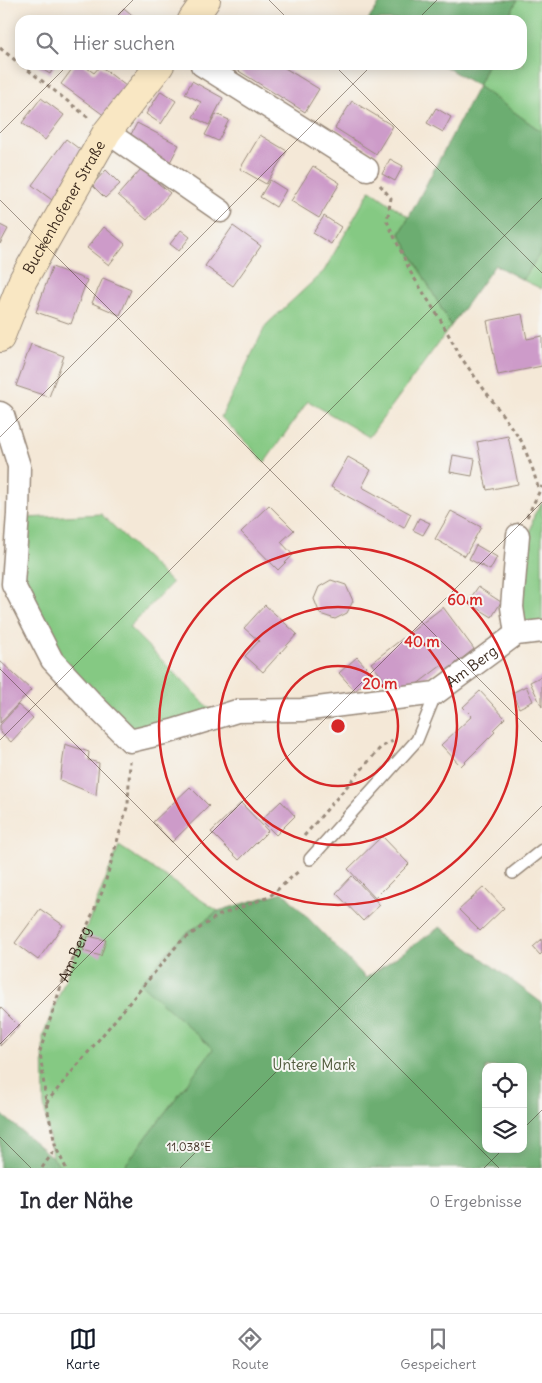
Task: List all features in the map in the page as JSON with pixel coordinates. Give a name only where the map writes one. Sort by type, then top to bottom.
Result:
[{"type":"street","points":[[196,15],[206,0]]},
{"type":"street","name":"Buckenhofener Straße","points":[[0,338],[23,280],[107,132],[156,70]]},
{"type":"street","points":[[210,70],[367,169]]},
{"type":"street","name":"Buckenhofener Straße","points":[[107,132],[221,211]]},
{"type":"street","points":[[0,413],[3,416],[19,466],[13,584],[52,660],[130,741]]},
{"type":"street","points":[[516,634],[512,607],[518,535]]},
{"type":"street","name":"Am Berg","points":[[130,741],[172,732],[238,711],[302,710],[436,693],[516,634],[542,630]]},
{"type":"lane","points":[[310,859],[417,740],[436,693]]},
{"type":"lane","points":[[513,873],[542,850]]},
{"type":"path","points":[[0,48],[15,59]]},
{"type":"path","points":[[29,70],[107,132]]},
{"type":"path","points":[[367,169],[391,198],[387,221],[411,272],[460,356],[522,442],[539,491]]},
{"type":"path","points":[[518,535],[542,486]]},
{"type":"path","name":"Am Berg","points":[[66,1168],[56,1148],[46,1103],[40,1051],[61,986],[103,890],[128,804],[130,741]]},
{"type":"path","points":[[46,1103],[179,943],[217,916],[270,898],[310,859]]},
{"type":"path","points":[[42,1168],[56,1148]]},
{"type":"green space","points":[[382,0],[517,0],[510,15],[372,15]]},
{"type":"green space","points":[[517,0],[542,0],[542,132],[478,86],[485,70],[527,70],[527,15],[510,15]]},
{"type":"green space","points":[[451,70],[485,70],[478,86]]},
{"type":"green space","points":[[478,86],[542,132],[542,250],[523,280],[495,265],[451,326],[400,234]]},
{"type":"green space","points":[[370,190],[409,217],[400,234],[451,326],[369,437],[308,401],[265,462],[221,417],[266,325],[324,271]]},
{"type":"green space","points":[[542,250],[542,289],[523,280]]},
{"type":"green space","points":[[542,502],[542,627],[524,629],[515,601],[534,515]]},
{"type":"green space","points":[[101,514],[172,583],[129,627],[211,710],[139,740],[55,659],[23,579],[26,518]]},
{"type":"green space","points":[[119,846],[218,911],[178,940],[213,1049],[123,1168],[62,1168],[52,1157],[44,1105],[43,1035]]},
{"type":"green space","name":"Untere Mark","points":[[283,892],[366,978],[440,927],[542,1003],[542,1168],[123,1168],[213,1049],[140,983],[178,940],[218,911]]},
{"type":"green space","points":[[0,1113],[52,1157],[62,1168],[0,1168]]},
{"type":"building","points":[[124,8],[132,15],[119,15]]},
{"type":"building","points":[[43,70],[52,70],[50,74]]},
{"type":"building","points":[[71,70],[90,70],[94,73],[97,70],[105,70],[126,86],[105,116],[61,84]]},
{"type":"building","points":[[237,70],[288,70],[319,89],[305,112]]},
{"type":"building","points":[[192,81],[223,98],[209,125],[193,117],[201,102],[185,94]]},
{"type":"building","points":[[161,91],[176,101],[161,124],[146,114]]},
{"type":"building","points":[[41,98],[64,115],[45,140],[22,123]]},
{"type":"building","points":[[352,101],[393,126],[376,154],[335,128]]},
{"type":"building","points":[[436,108],[451,117],[443,132],[427,123]]},
{"type":"building","points":[[216,114],[229,120],[218,141],[205,135]]},
{"type":"building","points":[[137,123],[179,145],[168,166],[126,144]]},
{"type":"building","points":[[260,135],[287,151],[266,184],[240,169]]},
{"type":"building","points":[[66,139],[86,154],[52,200],[32,185]]},
{"type":"building","points":[[390,159],[403,166],[395,181],[382,174]]},
{"type":"building","points":[[313,166],[340,183],[319,218],[291,201]]},
{"type":"building","points":[[141,169],[170,193],[147,220],[118,195]]},
{"type":"building","points":[[106,170],[120,184],[105,198],[92,185]]},
{"type":"building","points":[[270,180],[286,190],[276,207],[260,197]]},
{"type":"building","points":[[324,216],[341,227],[331,244],[313,233]]},
{"type":"building","points":[[0,225],[8,229],[0,244]]},
{"type":"building","points":[[233,226],[261,246],[233,286],[205,266]]},
{"type":"building","points":[[104,227],[125,244],[109,265],[87,248]]},
{"type":"building","points":[[181,230],[190,237],[179,251],[170,244]]},
{"type":"building","points":[[52,267],[87,280],[71,324],[36,312]]},
{"type":"building","points":[[103,278],[131,290],[120,315],[92,303]]},
{"type":"building","points":[[522,314],[527,339],[542,336],[542,366],[498,375],[487,321]]},
{"type":"building","points":[[31,344],[64,356],[49,397],[16,386]]},
{"type":"building","points":[[508,436],[518,484],[487,490],[477,442]]},
{"type":"building","points":[[453,455],[475,459],[472,476],[450,472]]},
{"type":"building","points":[[348,457],[371,470],[362,487],[411,514],[404,528],[331,487]]},
{"type":"building","points":[[269,505],[294,530],[281,542],[293,555],[278,570],[241,532]]},
{"type":"building","points":[[451,511],[481,527],[465,556],[435,539]]},
{"type":"building","points":[[419,518],[430,523],[423,535],[413,530]]},
{"type":"building","points":[[476,545],[497,557],[490,570],[469,559]]},
{"type":"building","points":[[331,580],[346,585],[353,601],[347,613],[335,619],[320,614],[314,599],[319,587]]},
{"type":"building","points":[[478,587],[501,602],[492,617],[468,602]]},
{"type":"building","points":[[265,605],[297,634],[263,672],[245,656],[259,641],[244,628]]},
{"type":"building","points":[[443,607],[474,649],[446,671],[442,665],[399,698],[371,663]]},
{"type":"building","points":[[357,657],[373,675],[355,691],[339,673]]},
{"type":"building","points":[[0,661],[31,690],[0,723]]},
{"type":"building","points":[[542,676],[542,707],[530,682]]},
{"type":"building","points":[[526,686],[533,701],[519,708],[512,693]]},
{"type":"building","points":[[480,691],[505,718],[493,730],[495,732],[461,766],[441,745],[472,716],[463,707]]},
{"type":"building","points":[[18,705],[33,718],[11,742],[0,732],[0,725]]},
{"type":"building","points":[[65,744],[89,752],[88,760],[99,763],[96,795],[60,780]]},
{"type":"building","points":[[190,787],[209,806],[172,842],[153,822]]},
{"type":"building","points":[[281,801],[295,816],[276,835],[261,820]]},
{"type":"building","points":[[241,803],[268,831],[239,860],[211,832]]},
{"type":"building","points":[[382,836],[409,864],[375,898],[348,869]]},
{"type":"building","points":[[352,876],[380,905],[363,921],[336,893]]},
{"type":"building","points":[[484,887],[504,908],[480,931],[459,910]]},
{"type":"building","points":[[40,909],[63,925],[38,960],[15,943]]},
{"type":"building","points":[[88,936],[106,940],[101,956],[83,951]]},
{"type":"building","points":[[542,939],[542,953],[540,955],[533,947]]},
{"type":"building","points":[[0,1007],[19,1026],[0,1046]]}]
